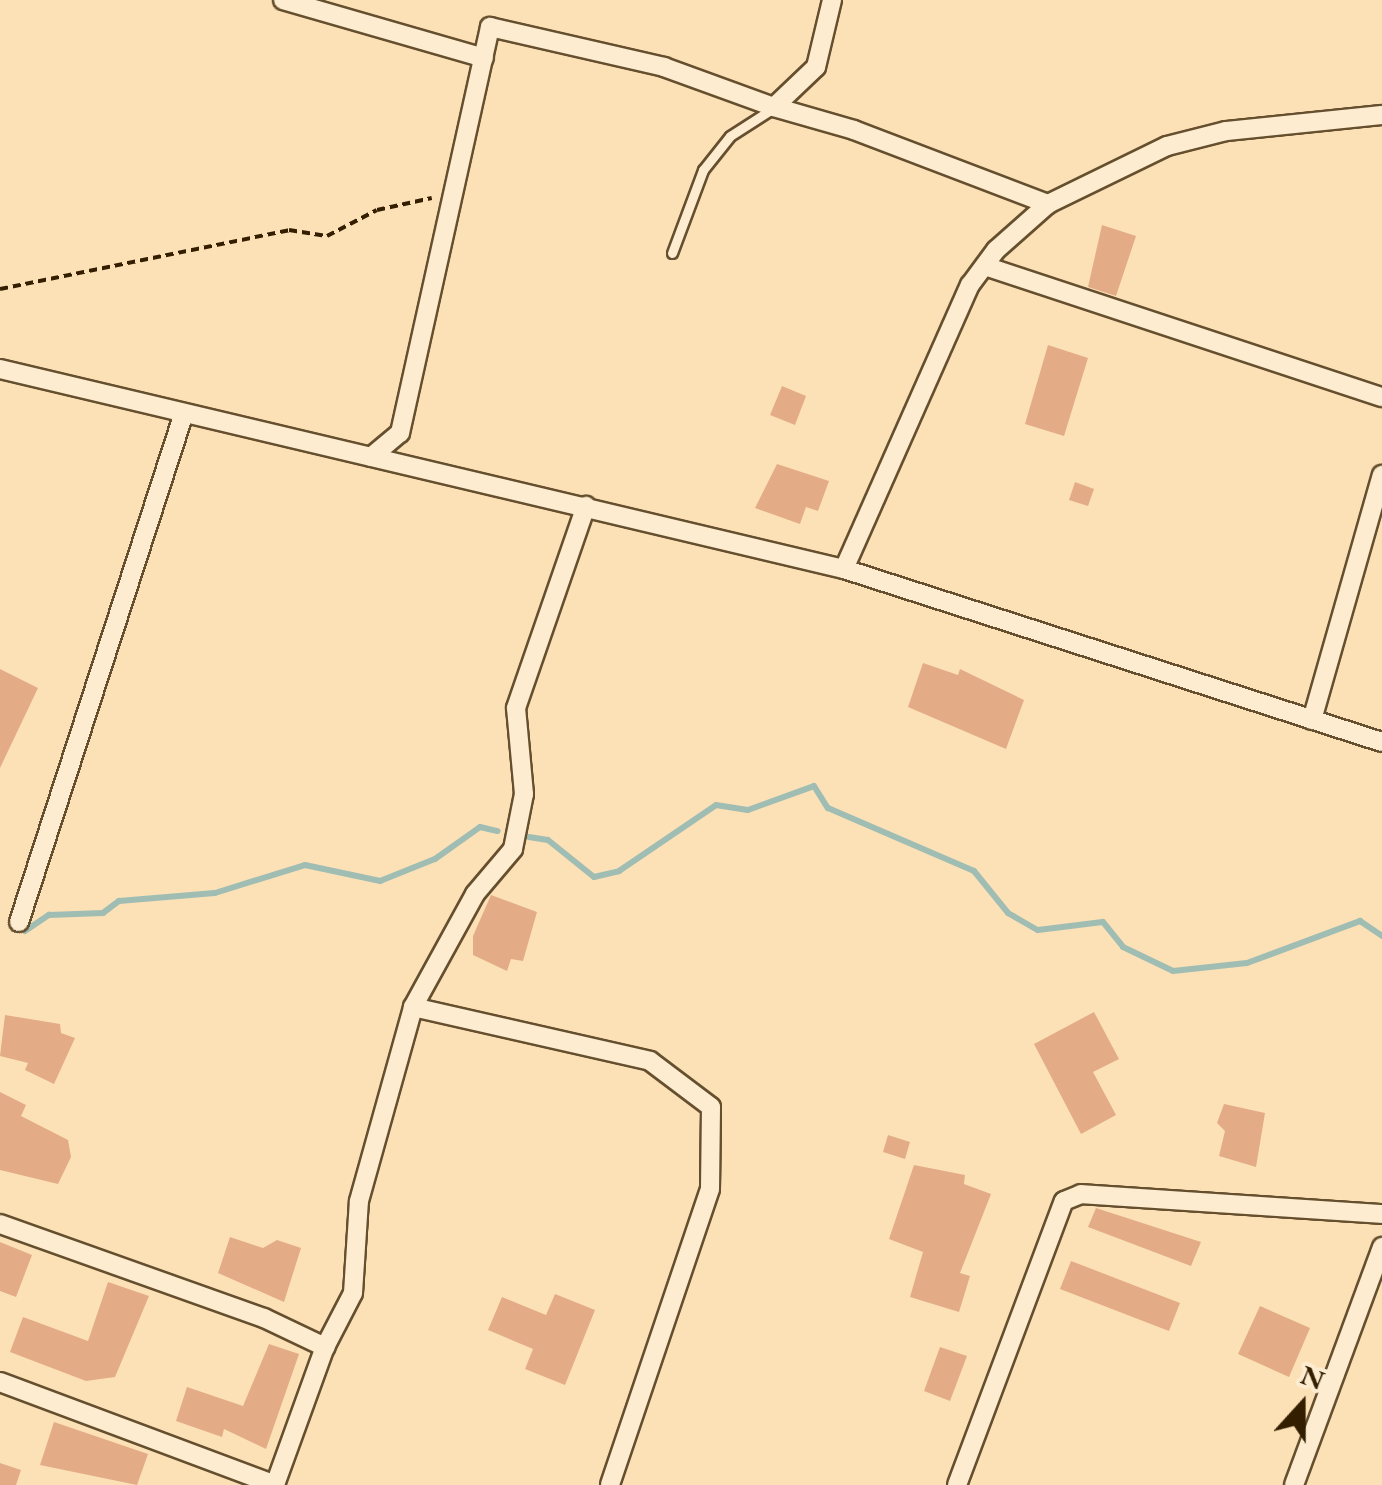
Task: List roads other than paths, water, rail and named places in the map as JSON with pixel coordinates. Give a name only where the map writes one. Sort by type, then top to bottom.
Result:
[{"type":"street","points":[[284,0],[484,58]]},
{"type":"street","points":[[774,107],[816,67],[832,0]]},
{"type":"street","points":[[371,457],[400,433],[490,27],[664,68],[854,130],[1048,204]]},
{"type":"street","points":[[844,569],[984,266],[1048,204],[1167,146],[1226,131],[1382,115]]},
{"type":"street","points":[[984,266],[1382,396]]},
{"type":"street","points":[[0,369],[183,416],[586,506],[844,569],[1382,742]]},
{"type":"street","points":[[19,922],[183,416]]},
{"type":"street","points":[[1312,720],[1382,475]]},
{"type":"street","points":[[0,1382],[276,1483],[325,1347],[353,1293],[360,1201],[413,1007],[475,894],[514,849],[524,794],[516,708],[586,506]]},
{"type":"street","points":[[413,1007],[650,1061],[711,1107],[710,1189],[610,1485]]},
{"type":"street","points":[[957,1485],[1064,1201],[1081,1194],[1380,1206]]},
{"type":"street","points":[[0,1224],[264,1318],[325,1347]]},
{"type":"street","points":[[1294,1485],[1382,1247]]},
{"type":"lane","points":[[672,253],[703,170],[730,136],[774,107]]},
{"type":"waterway","points":[[529,837],[548,840],[594,877],[619,871],[716,805],[748,810],[814,786],[828,808],[974,871],[1008,913],[1038,930],[1103,922],[1123,947],[1173,971],[1247,963],[1360,921],[1382,936]]},
{"type":"waterway","points":[[25,931],[49,915],[103,913],[119,901],[215,893],[305,865],[380,881],[435,859],[480,827],[498,831]]}]
